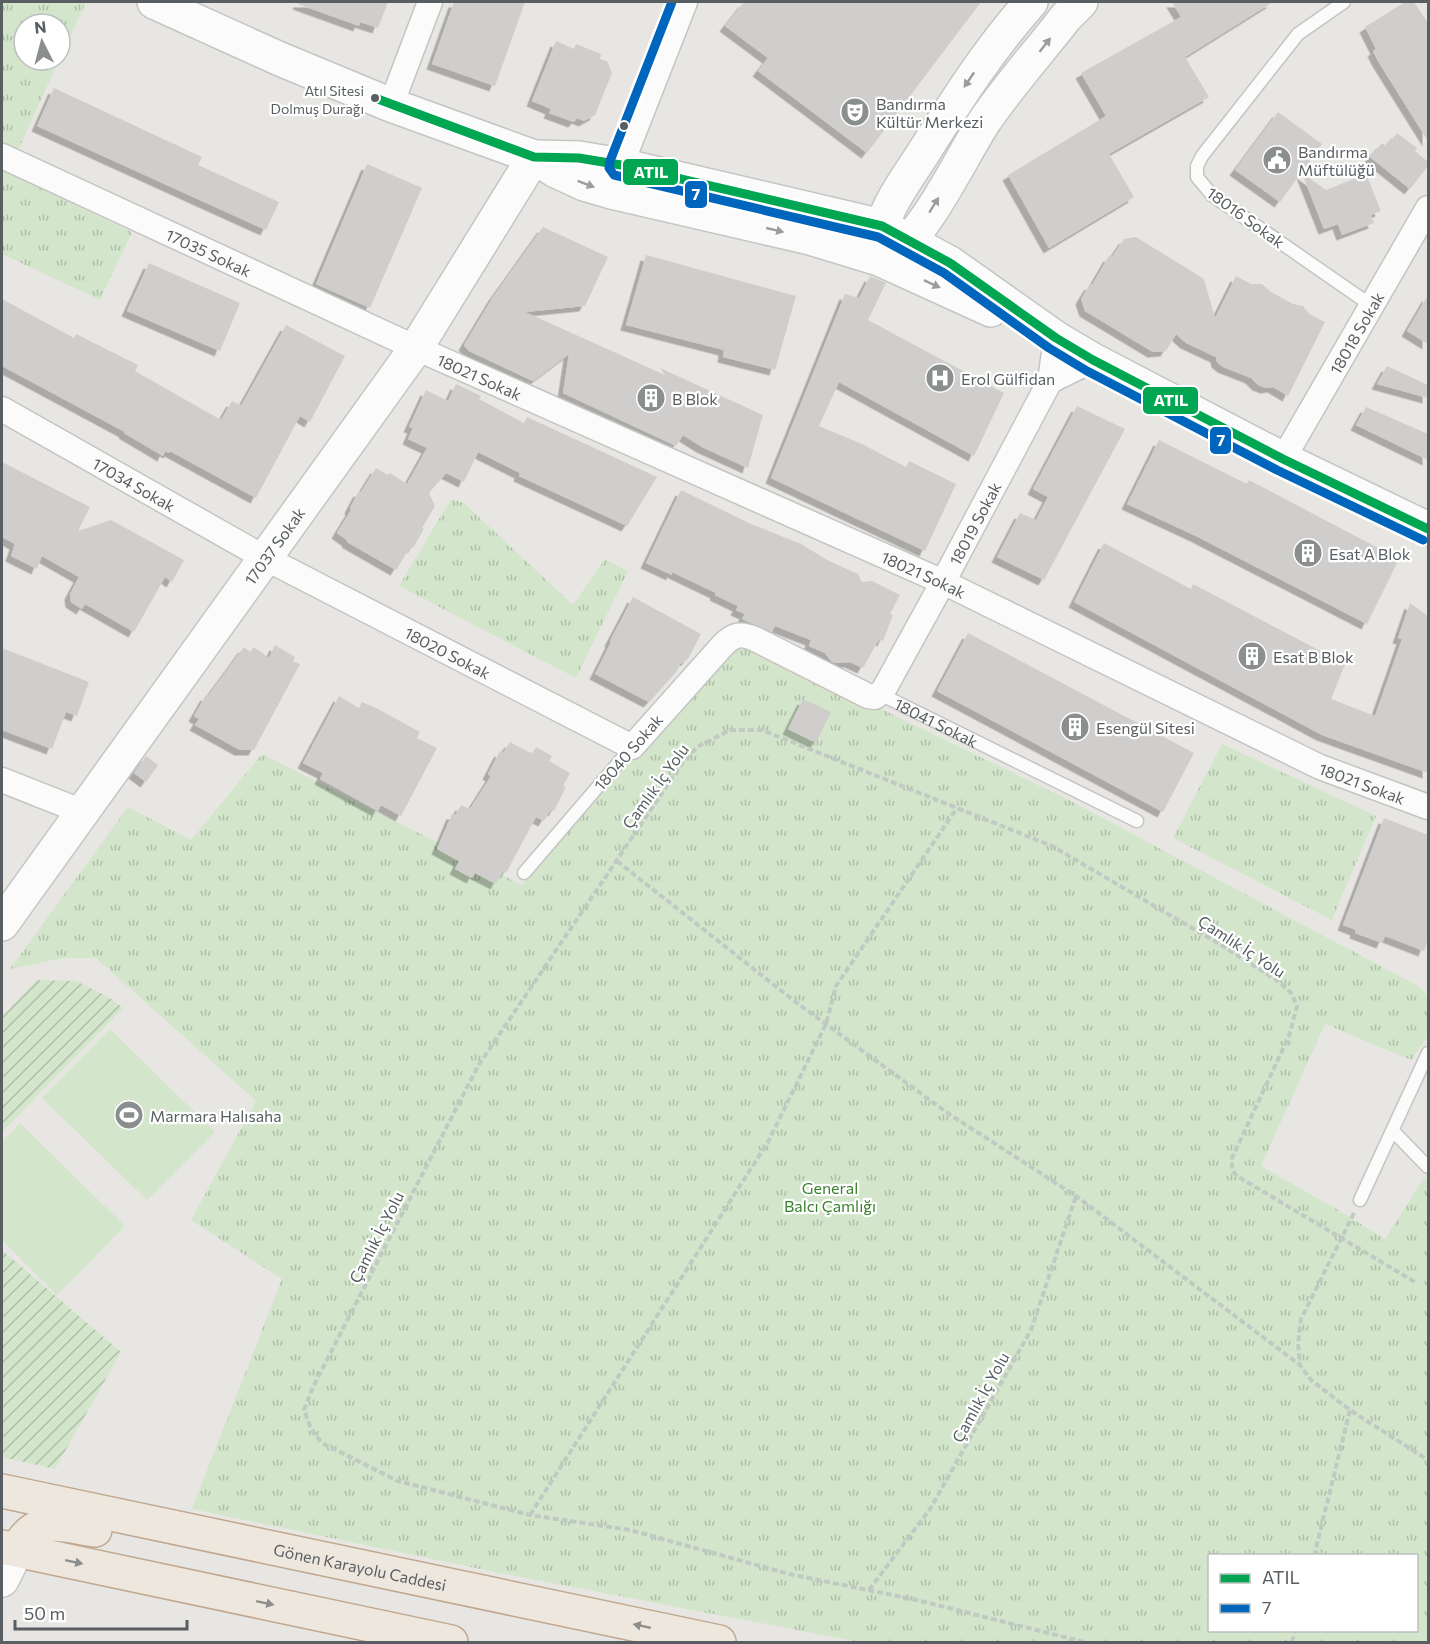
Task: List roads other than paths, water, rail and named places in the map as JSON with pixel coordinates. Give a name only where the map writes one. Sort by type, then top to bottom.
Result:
[{"type":"highway","points":[[2,1467],[131,1499],[212,1535]]},
{"type":"highway","name":"Gönen Karayolu Caddesi","points":[[2,1491],[719,1642]]},
{"type":"highway","points":[[2,1497],[18,1506],[24,1516],[9,1549]]},
{"type":"highway","points":[[9,1549],[28,1532],[40,1526],[52,1524],[111,1533],[460,1605],[519,1611],[565,1610]]},
{"type":"highway","points":[[9,1549],[451,1642]]},
{"type":"main road","points":[[154,2],[280,59],[391,105],[534,157],[584,184],[810,238],[879,259],[1056,338]]},
{"type":"main road","points":[[896,233],[896,195],[970,79],[999,38],[1031,2]]},
{"type":"main road","points":[[879,259],[879,236],[896,233],[925,219],[985,121],[1066,17],[1081,2]]},
{"type":"main road","points":[[534,157],[579,158],[621,165],[896,233],[950,263],[1056,338],[1094,360],[1283,459],[1428,529]]},
{"type":"main road","name":"17037 Sokak","points":[[2,924],[416,348],[534,157]]},
{"type":"main road","points":[[2,1580],[9,1549]]},
{"type":"street","points":[[391,105],[430,2]]},
{"type":"street","points":[[621,165],[686,2]]},
{"type":"street","name":"17035 Sokak","points":[[2,156],[416,348]]},
{"type":"street","name":"18018 Sokak","points":[[1283,459],[1428,208]]},
{"type":"street","name":"18019 Sokak","points":[[880,694],[944,582],[1050,381],[1056,338]]},
{"type":"street","name":"18021 Sokak","points":[[416,348],[944,582],[1320,767],[1428,807]]},
{"type":"street","points":[[1050,381],[1094,360]]},
{"type":"street","name":"17034 Sokak","points":[[2,410],[265,558]]},
{"type":"street","name":"18020 Sokak","points":[[265,558],[632,747]]},
{"type":"street","name":"18040 Sokak","points":[[632,747],[723,645],[735,635]]},
{"type":"street","name":"18041 Sokak","points":[[735,635],[745,635],[755,639],[868,696],[875,697],[880,694]]},
{"type":"street","points":[[2,780],[83,812]]},
{"type":"lane","name":"18016 Sokak","points":[[1344,2],[1298,34],[1202,156],[1197,166],[1197,177],[1212,195],[1372,306]]},
{"type":"lane","name":"18041 Sokak","points":[[880,694],[1137,820]]},
{"type":"lane","name":"18040 Sokak","points":[[524,873],[632,747]]},
{"type":"lane","points":[[1360,1200],[1428,1053]]},
{"type":"lane","points":[[1393,1131],[1428,1167]]},
{"type":"place","name":"Atıl Sitesi Dolmuş Durağı","points":[[375,98]]},
{"type":"place","name":"Bandırma Kültür Merkezi","points":[[855,112]]},
{"type":"place","name":"Bandırma Müftülüğü","points":[[1277,160]]},
{"type":"place","name":"Erol Gülfidan","points":[[940,378]]},
{"type":"place","name":"B Blok","points":[[651,398]]},
{"type":"place","name":"Esat A Blok","points":[[1308,553]]},
{"type":"place","name":"Esat B Blok","points":[[1252,656]]},
{"type":"place","name":"Esengül Sitesi","points":[[1075,727]]},
{"type":"place","name":"Marmara Halısaha","points":[[129,1115]]},
{"type":"park label","name":"General Balcı Çamlığı","points":[[830,1196]]}]
